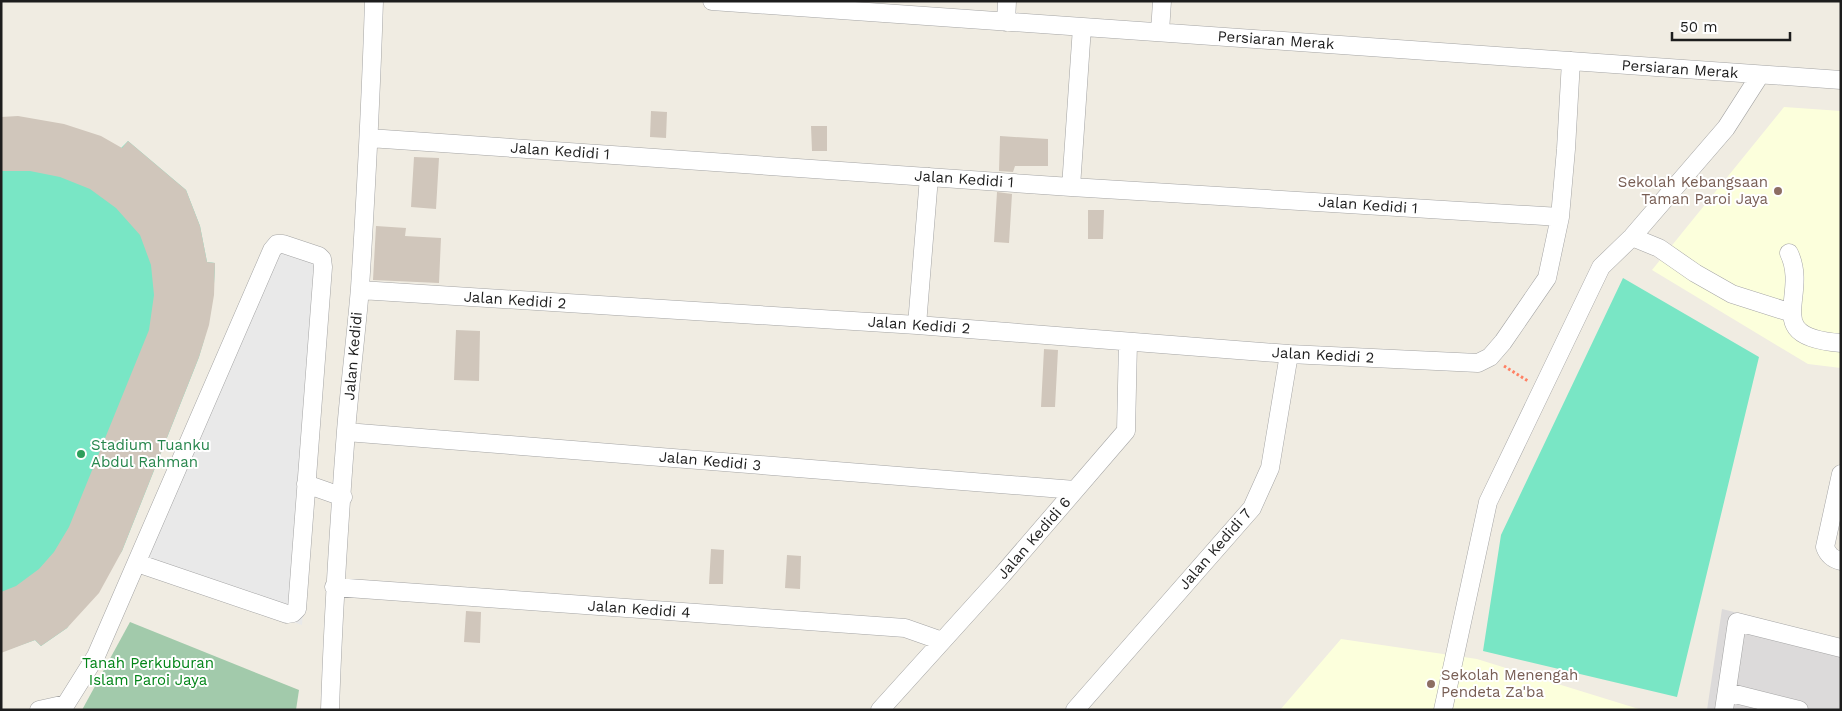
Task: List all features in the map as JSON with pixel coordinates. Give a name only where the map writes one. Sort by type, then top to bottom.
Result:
[{"type":"street","name":"Jalan Kedidi","points":[[330,710],[334,587],[343,497],[346,432],[360,290],[369,138],[374,1]]},
{"type":"street","name":"Persiaran Merak","points":[[712,1],[1841,80]]},
{"type":"street","points":[[1006,22],[1007,1]]},
{"type":"street","points":[[1160,32],[1162,1]]},
{"type":"street","points":[[1071,186],[1082,27]]},
{"type":"street","points":[[1484,360],[1503,342],[1547,278],[1560,217],[1566,149],[1570,61]]},
{"type":"street","points":[[1443,710],[1488,502],[1601,268],[1632,238],[1726,128],[1760,75]]},
{"type":"street","name":"Jalan Kedidi 1","points":[[369,138],[929,177],[1560,217]]},
{"type":"street","points":[[916,325],[929,177]]},
{"type":"street","points":[[1632,238],[1659,248],[1695,274],[1732,294],[1792,313]]},
{"type":"street","points":[[39,710],[64,707],[96,656],[272,250],[277,244],[283,244],[322,259],[297,609],[293,613],[288,614],[137,563]]},
{"type":"street","points":[[1789,253],[1793,261],[1792,313],[1794,324],[1800,333],[1818,342],[1841,343]]},
{"type":"street","name":"Jalan Kedidi 2","points":[[360,290],[916,325],[1289,354],[1484,360]]},
{"type":"street","name":"Jalan Kedidi 6","points":[[880,710],[1002,575],[1126,431],[1128,342]]},
{"type":"street","name":"Jalan Kedidi 7","points":[[1075,710],[1252,508],[1270,468],[1289,354]]},
{"type":"street","name":"Jalan Kedidi 3","points":[[346,432],[1074,490]]},
{"type":"street","points":[[1841,474],[1825,547],[1828,554],[1835,560],[1841,561]]},
{"type":"street","points":[[306,484],[343,497]]},
{"type":"street","name":"Jalan Kedidi 4","points":[[334,587],[905,628],[942,641]]},
{"type":"street","points":[[1798,710],[1725,701],[1737,622],[1841,648]]},
{"type":"path","points":[[1484,360],[1541,389]]},
{"type":"shaded area","name":"Sekolah Kebangsaan Taman Paroi Jaya","points":[[1784,107],[1841,111],[1841,368],[1808,364],[1652,270]]},
{"type":"shaded area","points":[[269,238],[328,255],[302,625],[128,568],[197,412]]},
{"type":"shaded area","points":[[1722,609],[1841,639],[1841,710],[1707,710]]},
{"type":"shaded area","name":"Sekolah Menengah Pendeta Za'ba","points":[[1341,639],[1477,659],[1642,710],[1280,710]]},
{"type":"green space","name":"Stadium Tuanku Abdul Rahman","points":[[1,117],[121,148],[128,141],[186,190],[200,226],[207,262],[215,263],[211,311],[199,357],[122,551],[67,628],[41,646],[35,640],[1,652]]},
{"type":"green space","points":[[1623,278],[1759,357],[1677,697],[1483,651],[1501,535]]},
{"type":"green space","name":"Tanah Perkuburan Islam Paroi Jaya","points":[[130,622],[299,690],[296,710],[82,710]]},
{"type":"building","points":[[651,111],[667,112],[666,138],[650,137]]},
{"type":"building","points":[[18,116],[64,124],[101,136],[122,148],[128,141],[186,190],[200,226],[207,262],[215,263],[214,295],[209,325],[199,357],[122,551],[99,593],[67,628],[41,646],[35,640],[1,653],[1,592],[16,586],[39,569],[54,552],[69,527],[149,330],[154,295],[151,265],[140,235],[116,208],[90,189],[60,177],[30,171],[1,171],[1,117]]},
{"type":"building","points":[[811,126],[827,126],[827,151],[812,151]]},
{"type":"building","points":[[1000,136],[1048,139],[1048,166],[1015,166],[1013,172],[999,171]]},
{"type":"building","points":[[414,157],[439,158],[436,209],[411,207]]},
{"type":"building","points":[[997,192],[1012,194],[1009,243],[994,242]]},
{"type":"building","points":[[1088,210],[1104,210],[1103,239],[1088,239]]},
{"type":"building","points":[[376,226],[406,228],[405,236],[441,238],[439,283],[373,280]]},
{"type":"building","points":[[456,330],[480,331],[479,381],[454,380]]},
{"type":"building","points":[[1044,349],[1058,350],[1055,407],[1041,407]]},
{"type":"building","points":[[711,549],[724,550],[723,584],[709,584]]},
{"type":"building","points":[[787,555],[801,556],[800,589],[785,588]]},
{"type":"building","points":[[466,611],[481,612],[480,643],[464,642]]},
{"type":"place","name":"Sekolah Kebangsaan Taman Paroi Jaya","points":[[1778,191]]},
{"type":"place","name":"Stadium Tuanku Abdul Rahman","points":[[81,454]]},
{"type":"place","name":"Sekolah Menengah Pendeta Za'ba","points":[[1431,684]]}]
